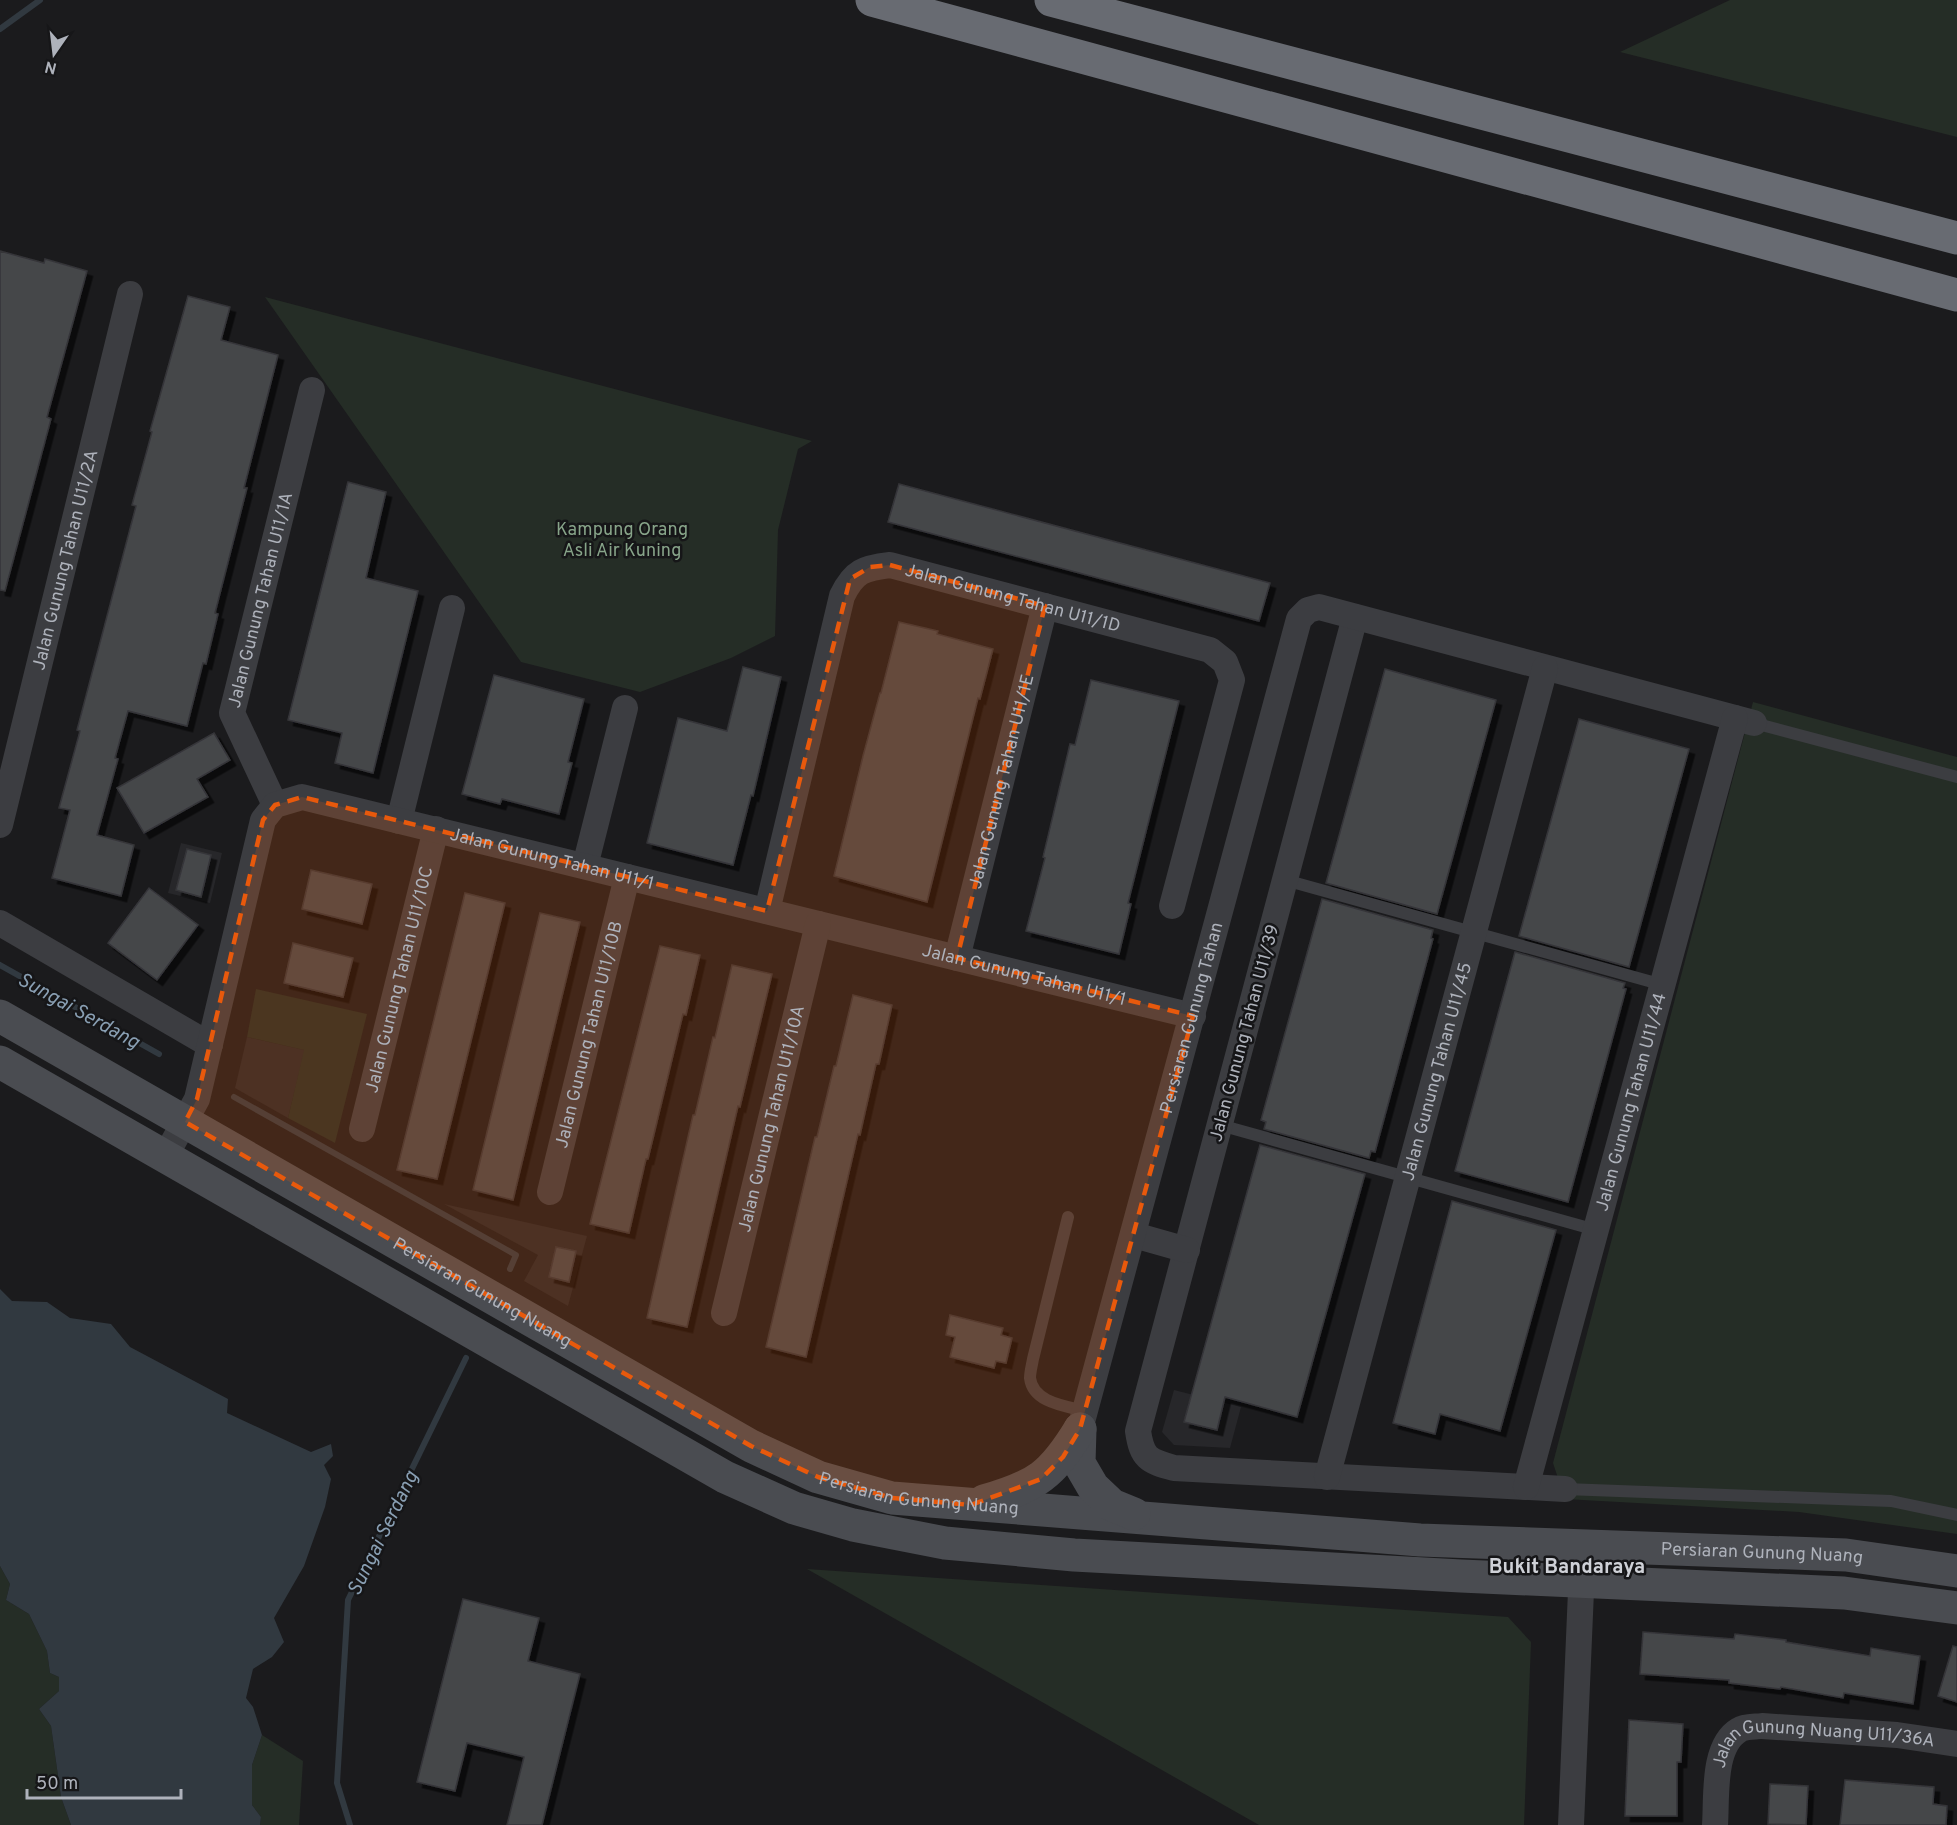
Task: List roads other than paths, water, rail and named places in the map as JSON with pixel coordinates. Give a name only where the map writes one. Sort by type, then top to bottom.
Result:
[{"type":"highway","points":[[872,0],[1957,295]]},
{"type":"highway","points":[[1051,0],[1957,238]]},
{"type":"highway","points":[[1071,0],[1109,15]]},
{"type":"street","name":"Jalan Gunung Tahan U11/2A","points":[[0,825],[130,294]]},
{"type":"street","name":"Jalan Gunung Tahan U11/1A","points":[[275,805],[232,713],[312,390]]},
{"type":"street","name":"Jalan Gunung Tahan U11/1D","points":[[767,911],[842,596],[850,579],[870,567],[890,565],[1210,650],[1225,662],[1232,680],[1172,906]]},
{"type":"street","name":"Jalan Gunung Tahan U11/1E","points":[[957,958],[1045,606]]},
{"type":"street","name":"Persiaran Gunung Tahan","points":[[1083,1420],[1299,619],[1308,610],[1319,607],[1355,617]]},
{"type":"street","points":[[399,820],[452,608]]},
{"type":"street","points":[[1355,617],[1744,720]]},
{"type":"street","name":"Jalan Gunung Tahan U11/39","points":[[1327,1477],[1174,1468],[1152,1462],[1141,1449],[1138,1431],[1355,617]]},
{"type":"street","name":"Jalan Gunung Tahan U11/45","points":[[1327,1477],[1545,668]]},
{"type":"street","points":[[585,866],[624,708]]},
{"type":"street","name":"Jalan Gunung Tahan U11/44","points":[[1526,1487],[1663,985],[1744,720]]},
{"type":"street","name":"Jalan Gunung Tahan U11/1","points":[[275,805],[302,796],[1193,1016]]},
{"type":"street","points":[[165,1157],[197,1099],[263,820],[275,805]]},
{"type":"street","name":"Jalan Gunung Tahan U11/10C","points":[[362,1129],[436,829]]},
{"type":"street","name":"Jalan Gunung Tahan U11/10B","points":[[550,1192],[627,877]]},
{"type":"street","points":[[0,922],[210,1045]]},
{"type":"street","name":"Jalan Gunung Tahan U11/10A","points":[[724,1313],[818,924]]},
{"type":"street","name":"Persiaran Gunung Nuang","points":[[0,1016],[751,1446],[818,1477],[892,1498],[1419,1540],[1846,1555],[1957,1570]]},
{"type":"street","name":"Persiaran Gunung Nuang","points":[[0,1062],[725,1477],[794,1508],[853,1525],[945,1543],[1062,1554],[1844,1593],[1957,1608]]},
{"type":"street","points":[[1134,1235],[1186,1250]]},
{"type":"street","points":[[971,1505],[1014,1493],[1041,1479],[1063,1457],[1083,1420]]},
{"type":"street","points":[[1083,1420],[1079,1463],[1093,1487],[1112,1505],[1144,1517]]},
{"type":"street","points":[[1327,1477],[1565,1489]]},
{"type":"street","points":[[1571,1825],[1583,1544]]},
{"type":"street","name":"Jalan Gunung Nuang U11/36A","points":[[1715,1825],[1719,1759],[1728,1739],[1741,1728],[1762,1726],[1897,1735],[1957,1744]]},
{"type":"lane","points":[[1744,720],[1957,777]]},
{"type":"lane","points":[[1285,880],[1663,985]]},
{"type":"lane","points":[[1220,1125],[1596,1230]]},
{"type":"lane","points":[[1068,1217],[1030,1378],[1037,1393],[1083,1420]]},
{"type":"lane","points":[[1565,1489],[1891,1501],[1957,1515]]},
{"type":"waterway","points":[[0,29],[40,0]]},
{"type":"waterway","name":"Sungai Serdang","points":[[0,965],[159,1054]]},
{"type":"waterway","name":"Sungai Serdang","points":[[234,1097],[516,1255],[510,1269]]},
{"type":"waterway","name":"Sungai Serdang","points":[[350,1825],[337,1783],[348,1600],[466,1358]]},
{"type":"district","name":"Bukit Bandaraya","points":[[1567,1566]]},
{"type":"park label","name":"Kampung Orang Asli Air Kuning","points":[[622,539]]}]
